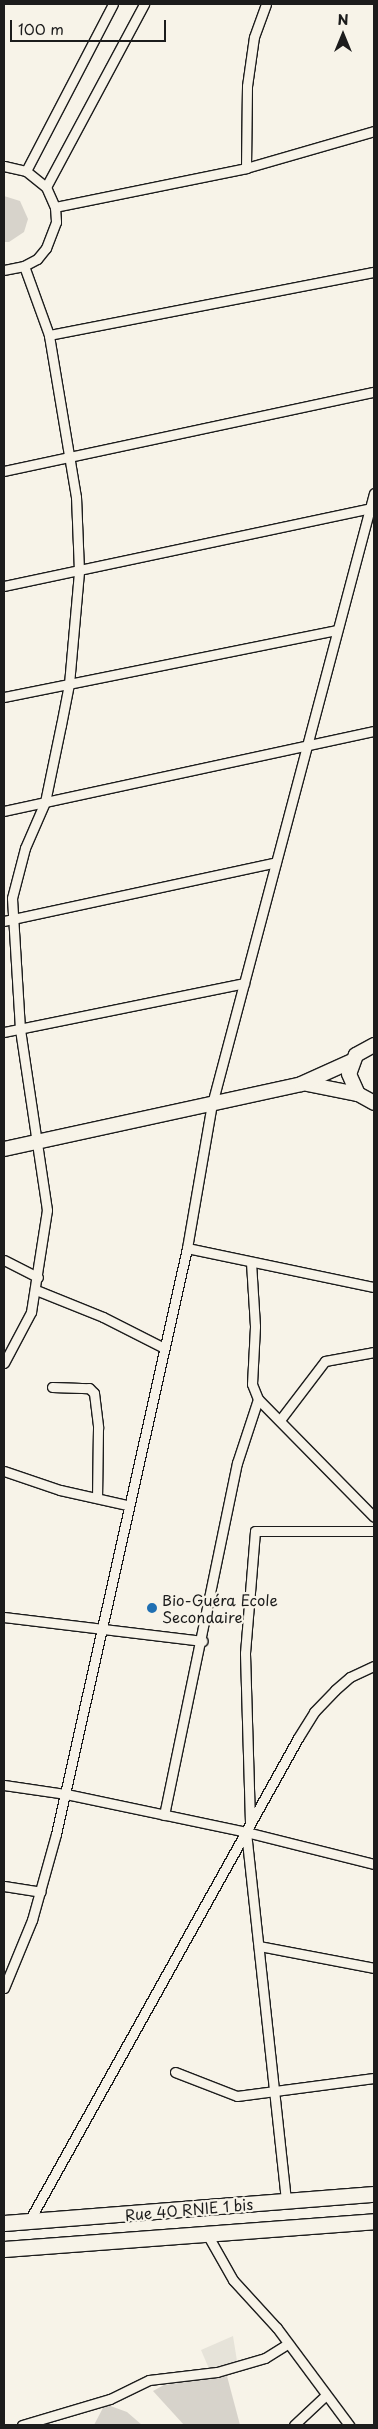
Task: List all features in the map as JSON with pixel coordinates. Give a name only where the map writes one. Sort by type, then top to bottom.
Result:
[{"type":"main road","points":[[4,1149],[302,1084],[352,1061],[361,1050],[374,1045],[374,1038]]},
{"type":"main road","points":[[352,1061],[350,1078],[358,1094]]},
{"type":"main road","points":[[302,1084],[358,1094],[374,1102]]},
{"type":"main road","name":"Rue 40 RNIE 1 bis","points":[[4,2223],[374,2194]]},
{"type":"main road","name":"Rue 40 RNIE 1 bis","points":[[4,2249],[374,2221]]},
{"type":"street","points":[[26,171],[113,4]]},
{"type":"street","points":[[46,187],[144,4]]},
{"type":"street","points":[[246,168],[247,86],[254,37],[266,4]]},
{"type":"street","points":[[55,207],[246,168],[374,131]]},
{"type":"street","points":[[4,166],[26,171],[46,187],[55,207],[54,229],[46,248],[24,266],[4,270]]},
{"type":"street","points":[[4,1364],[23,1330],[36,1290],[47,1210],[39,1142],[20,1029],[8,920],[20,864],[44,802],[69,684],[78,571],[78,518],[49,335],[24,266]]},
{"type":"street","points":[[49,335],[374,272]]},
{"type":"street","points":[[4,471],[374,392]]},
{"type":"street","points":[[4,1988],[40,1892],[66,1794],[127,1505],[187,1248],[212,1104],[308,743],[335,630],[374,492]]},
{"type":"street","points":[[4,586],[370,508]]},
{"type":"street","points":[[4,697],[335,630]]},
{"type":"street","points":[[4,811],[308,743],[374,731]]},
{"type":"street","points":[[8,920],[276,862]]},
{"type":"street","points":[[4,1032],[244,983]]},
{"type":"street","points":[[187,1248],[251,1263],[374,1287]]},
{"type":"street","points":[[4,1260],[38,1277]]},
{"type":"street","points":[[251,1263],[255,1326],[252,1384],[258,1399],[374,1517]]},
{"type":"street","points":[[36,1290],[103,1317],[164,1348]]},
{"type":"street","points":[[280,1420],[326,1361],[374,1352]]},
{"type":"street","points":[[52,1387],[89,1388],[94,1393],[98,1428],[97,1498]]},
{"type":"street","points":[[164,1814],[203,1641],[237,1463],[258,1399]]},
{"type":"street","points":[[4,1471],[127,1505]]},
{"type":"street","points":[[250,1822],[245,1653],[255,1531],[374,1531]]},
{"type":"street","points":[[4,1617],[203,1641]]},
{"type":"street","points":[[29,2221],[250,1822],[314,1712],[350,1677],[374,1666]]},
{"type":"street","points":[[4,1785],[66,1794],[164,1814],[374,1864]]},
{"type":"street","points":[[246,1832],[286,2201]]},
{"type":"street","points":[[4,1886],[40,1892]]},
{"type":"street","points":[[259,1946],[374,1968]]},
{"type":"street","points":[[175,2072],[236,2096],[374,2078]]},
{"type":"street","points":[[207,2234],[232,2280],[278,2328],[286,2345],[349,2425]]},
{"type":"street","points":[[22,2425],[110,2398],[149,2380],[217,2372],[265,2358],[286,2345]]},
{"type":"street","points":[[294,2425],[326,2396]]},
{"type":"shaded area","points":[[4,196],[20,201],[28,219],[24,232],[9,242],[4,242]]},
{"type":"shaded area","points":[[233,2336],[237,2361],[210,2371],[201,2350]]},
{"type":"shaded area","points":[[227,2376],[240,2425],[184,2425],[153,2391],[164,2385]]},
{"type":"shaded area","points":[[105,2404],[127,2412],[142,2425],[94,2425]]},
{"type":"place","name":"Bio-Guéra Ecole Secondaire","points":[[152,1608]]}]
